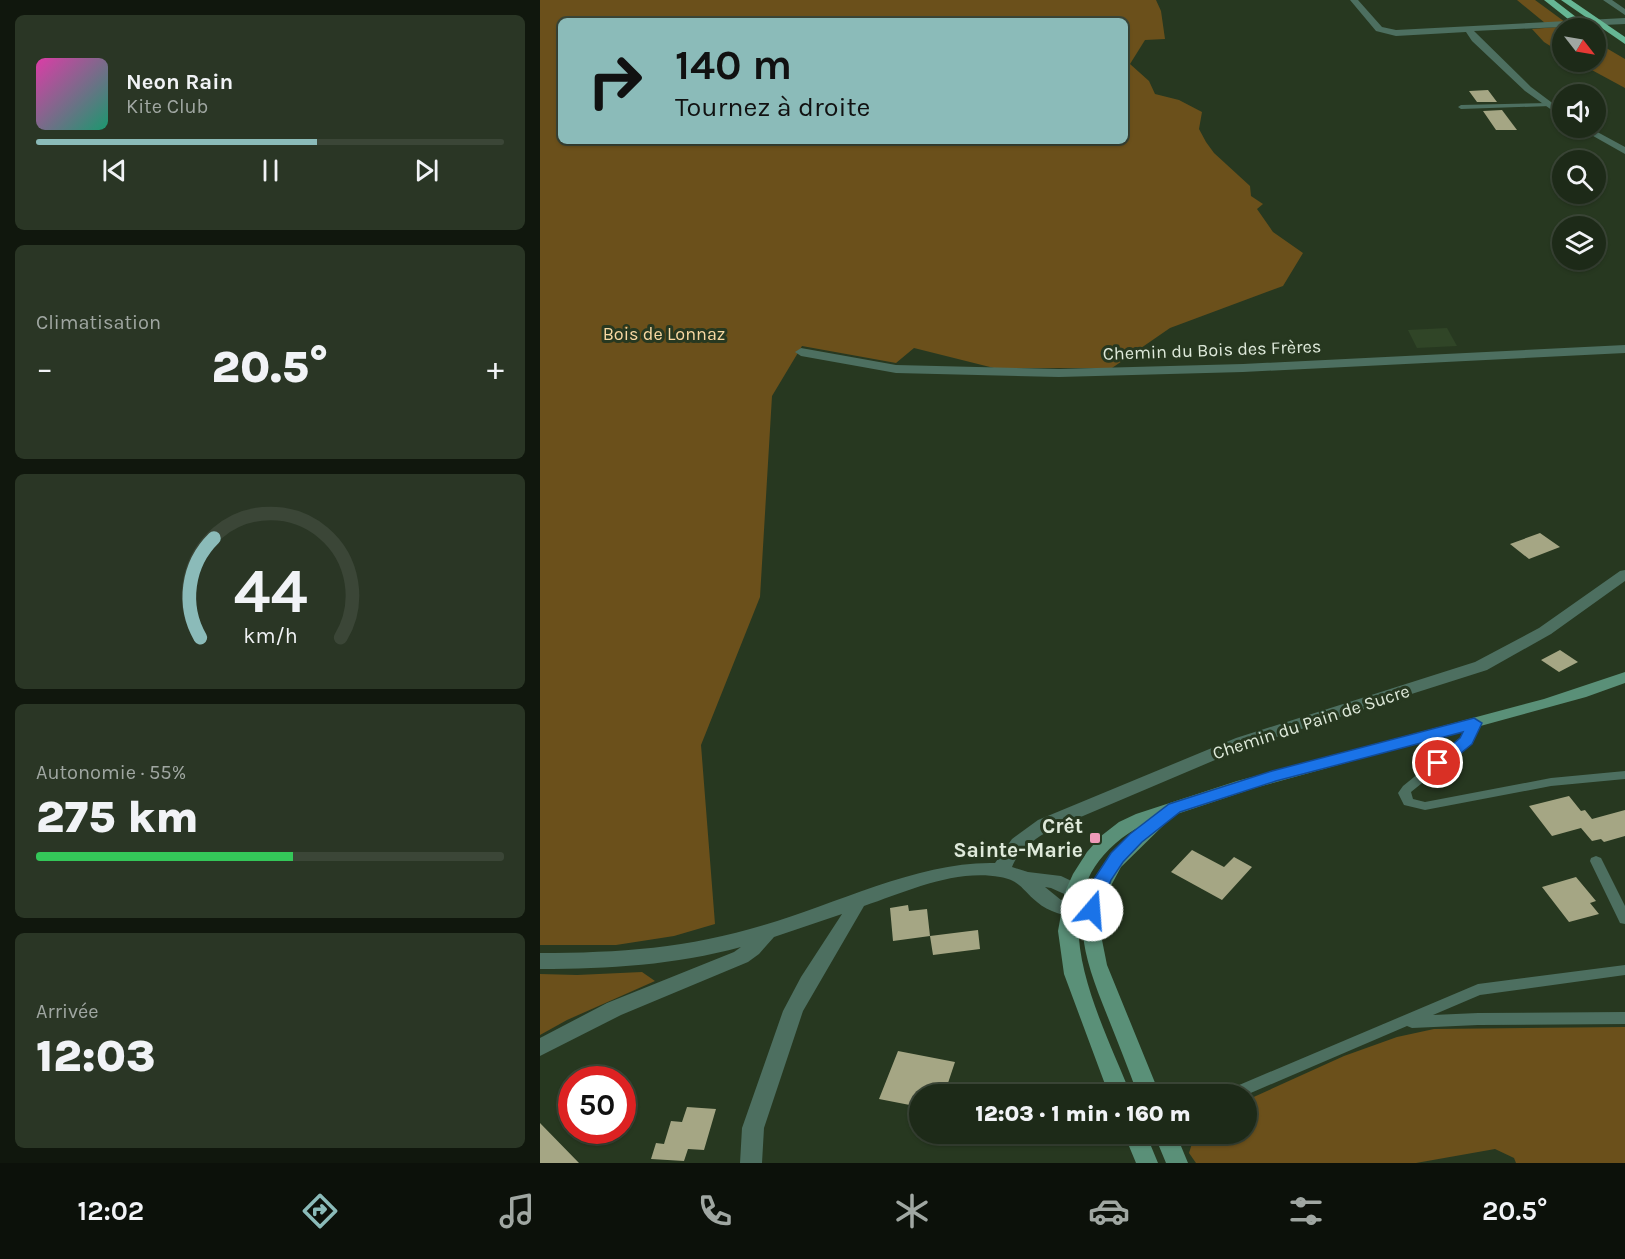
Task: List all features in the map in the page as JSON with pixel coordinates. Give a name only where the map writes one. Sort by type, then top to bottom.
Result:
[{"type":"highway","points":[[1548,0],[1573,18]]},
{"type":"highway","points":[[1565,0],[1625,41]]},
{"type":"highway","points":[[1606,41],[1625,52]]},
{"type":"main road","points":[[1116,1084],[1069,956],[1066,930],[1075,889],[1092,858],[1124,828],[1143,818],[1263,779],[1567,697],[1625,677]]},
{"type":"main road","points":[[1145,1084],[1097,965],[1091,933],[1093,905],[1103,879],[1127,846],[1174,808]]},
{"type":"main road","points":[[1140,1144],[1147,1163]]},
{"type":"main road","points":[[1169,1144],[1177,1163]]},
{"type":"street","points":[[1354,0],[1377,27],[1386,31],[1469,30],[1625,21]]},
{"type":"street","points":[[1607,0],[1625,13]]},
{"type":"street","points":[[1469,30],[1520,82],[1552,108]]},
{"type":"street","points":[[1601,138],[1625,152]]},
{"type":"street","name":"Chemin du Bois des Frères","points":[[801,352],[896,369],[1059,373],[1244,368],[1625,349]]},
{"type":"street","name":"Chemin du Pain de Sucre","points":[[1001,870],[1016,844],[1044,825],[1242,742],[1481,666],[1545,631],[1625,574]]},
{"type":"street","points":[[540,961],[603,961],[678,954],[767,932],[858,900],[951,872],[985,868],[1001,870],[1027,879],[1054,881],[1075,889],[1093,905]]},
{"type":"street","points":[[1027,879],[1044,899],[1055,906],[1069,909],[1093,905]]},
{"type":"street","points":[[751,1163],[753,1128],[793,1011],[800,994],[844,929],[858,900]]},
{"type":"street","points":[[540,1048],[614,1009],[741,957],[752,949],[767,932]]},
{"type":"lane","points":[[1461,107],[1548,105]]},
{"type":"lane","points":[[1474,723],[1466,741],[1407,789],[1404,793],[1407,802],[1425,806],[1551,782],[1625,775]]},
{"type":"lane","points":[[1596,861],[1625,919]]},
{"type":"lane","points":[[1257,1084],[1478,990],[1625,970]]},
{"type":"lane","points":[[1404,1023],[1478,1019],[1625,1018]]},
{"type":"shaded area","points":[[1447,328],[1457,346],[1417,348],[1408,330]]},
{"type":"green space","name":"Bois de Lonnaz","points":[[540,0],[1156,0],[1161,11],[1165,39],[1145,40],[1130,64],[1149,81],[1155,94],[1179,100],[1202,112],[1199,129],[1206,142],[1214,153],[1250,186],[1251,196],[1263,204],[1257,209],[1273,232],[1303,253],[1283,286],[1170,328],[1112,368],[994,368],[914,348],[896,363],[802,346],[772,396],[760,597],[701,745],[715,924],[674,936],[616,945],[540,945]]},
{"type":"green space","points":[[1517,0],[1535,0],[1560,18],[1552,18],[1552,23],[1545,23]]},
{"type":"green space","points":[[1552,27],[1552,47],[1544,42],[1532,29]]},
{"type":"green space","points":[[1606,48],[1625,59],[1625,88],[1595,72],[1606,72]]},
{"type":"green space","points":[[642,972],[655,981],[567,1020],[540,1035],[540,974]]},
{"type":"green space","points":[[1625,1027],[1625,1163],[1516,1163],[1514,1158],[1495,1149],[1416,1163],[1196,1163],[1189,1153],[1192,1144],[1257,1144],[1257,1095],[1344,1056],[1397,1037],[1434,1029]]},
{"type":"building","points":[[1488,90],[1497,102],[1477,102],[1469,91]]},
{"type":"building","points":[[1502,110],[1517,130],[1496,130],[1483,111]]},
{"type":"building","points":[[1540,533],[1560,547],[1529,559],[1510,544]]},
{"type":"building","points":[[1560,650],[1578,662],[1559,672],[1541,660]]},
{"type":"building","points":[[1569,796],[1581,811],[1585,810],[1592,819],[1625,810],[1625,836],[1604,842],[1601,839],[1592,841],[1581,828],[1552,836],[1529,806]]},
{"type":"building","points":[[1192,850],[1224,867],[1234,857],[1252,867],[1222,900],[1171,872]]},
{"type":"building","points":[[1576,877],[1596,901],[1590,903],[1599,914],[1569,922],[1542,887]]},
{"type":"building","points":[[908,905],[909,911],[927,909],[930,936],[893,941],[890,908]]},
{"type":"building","points":[[978,930],[980,949],[933,955],[930,936]]},
{"type":"building","points":[[898,1051],[955,1062],[948,1084],[909,1084],[909,1105],[879,1099]]},
{"type":"building","points":[[687,1107],[716,1109],[704,1150],[688,1149],[684,1161],[651,1159],[656,1143],[664,1144],[671,1121],[682,1122]]},
{"type":"building","points":[[540,1123],[579,1163],[540,1163]]},
{"type":"place","name":"Crêt Sainte-Marie","points":[[1095,838]]},
{"type":"route","points":[[1092,910],[1103,879],[1117,858],[1136,838],[1174,808],[1272,776],[1474,723],[1466,741],[1438,763]]}]
